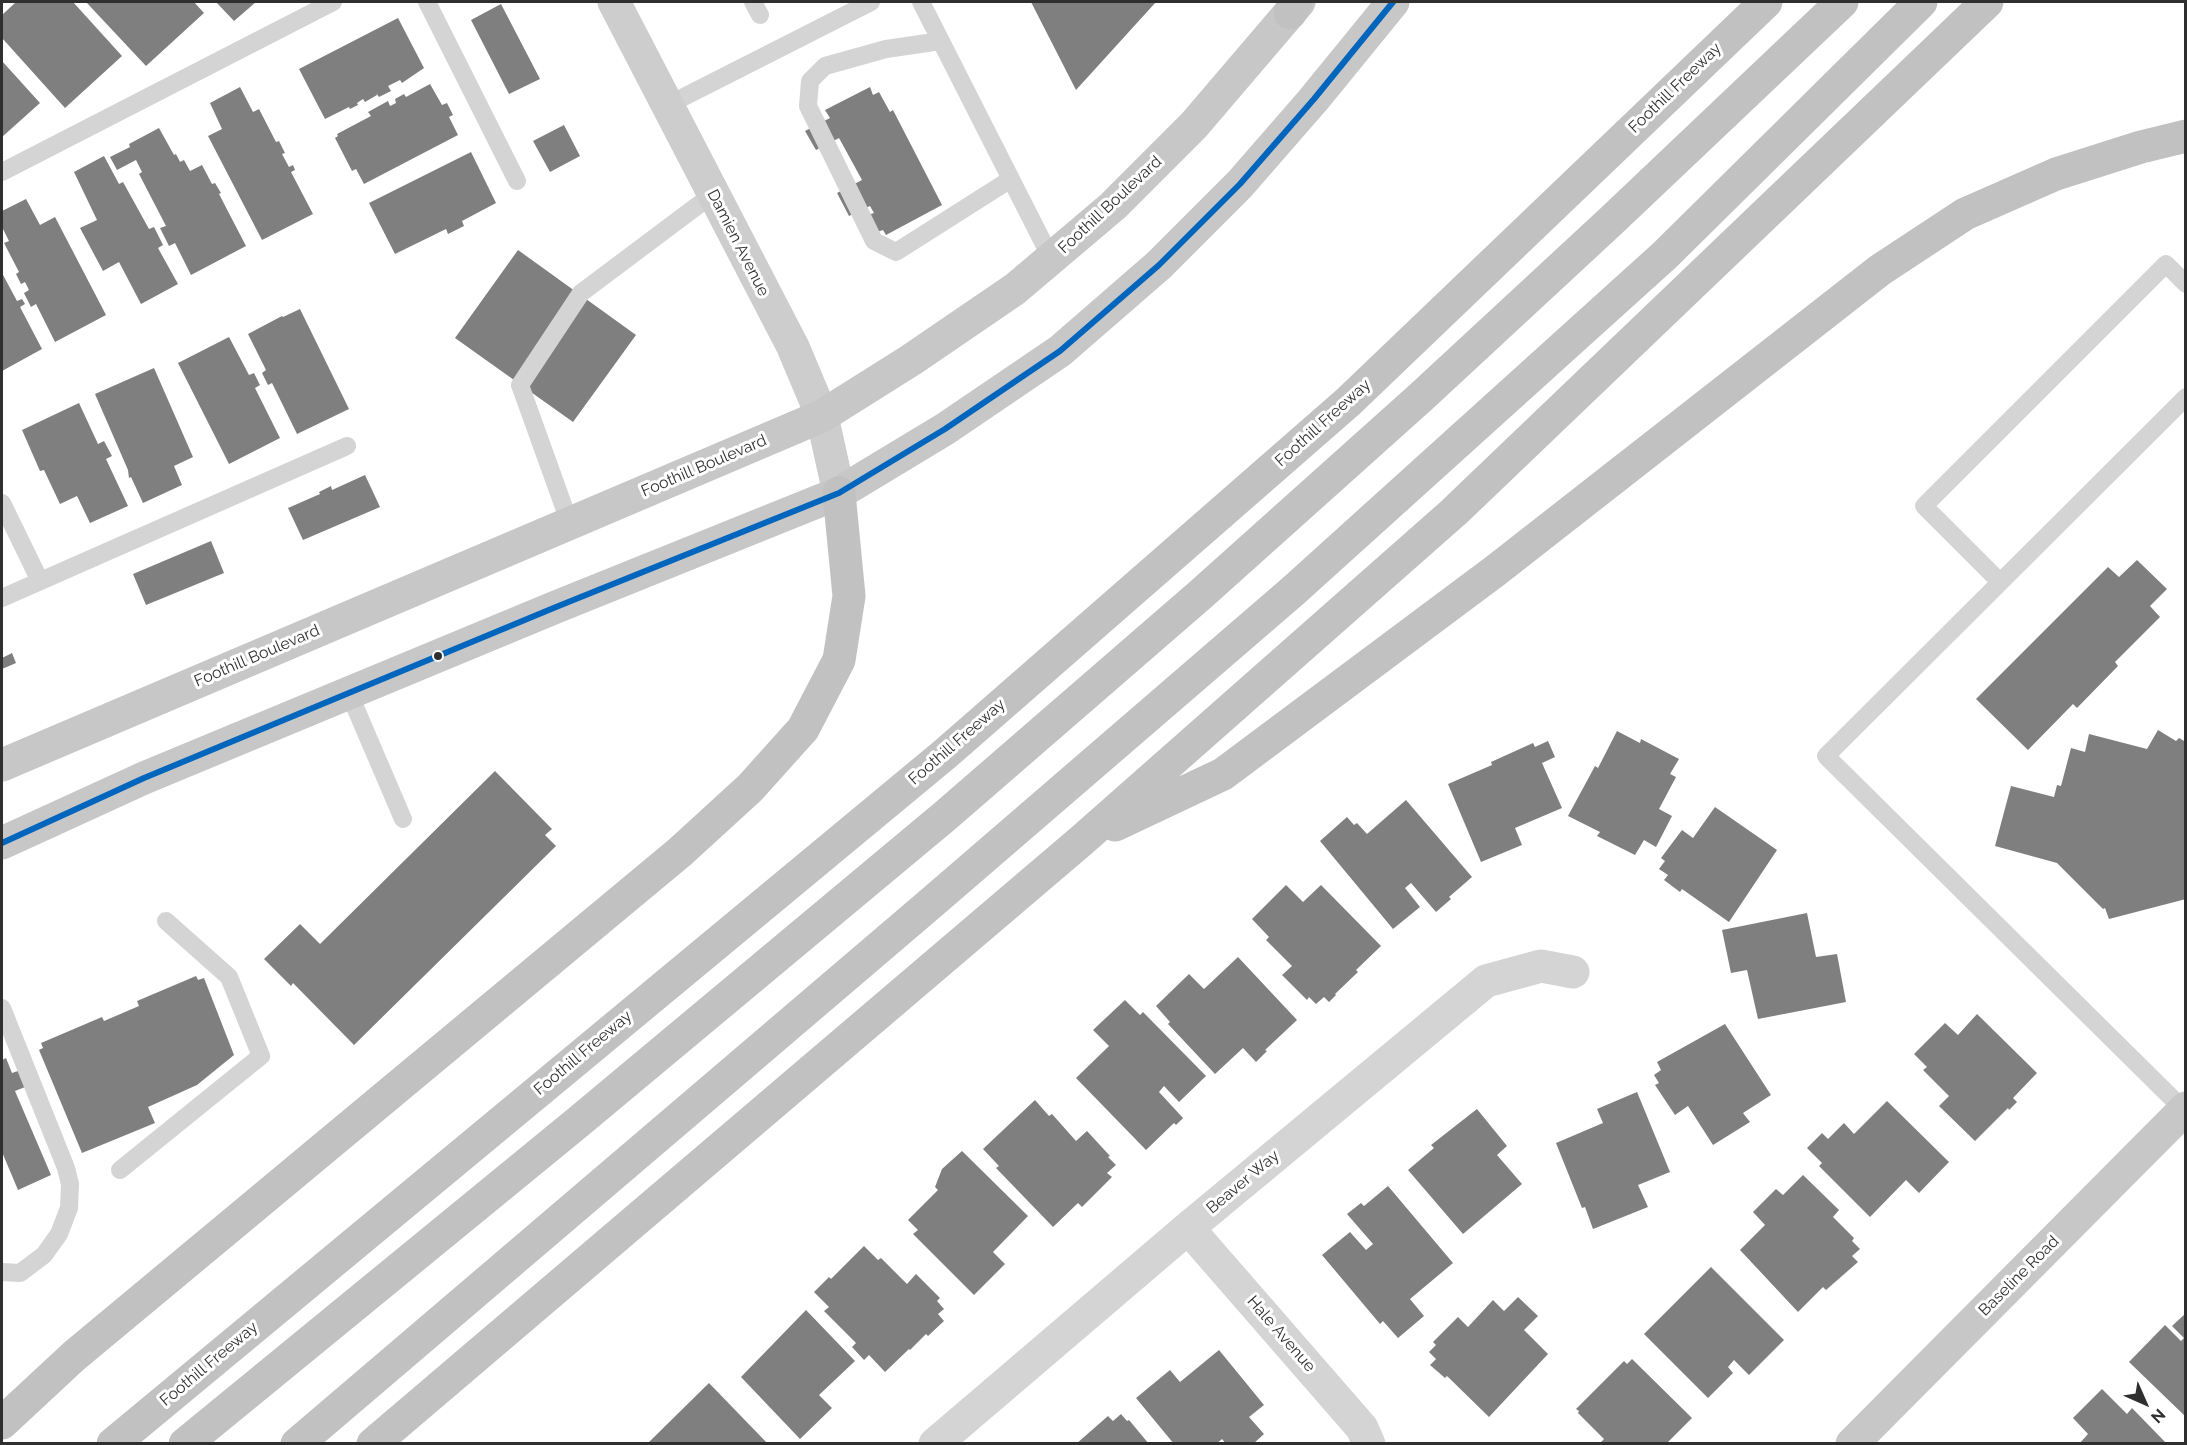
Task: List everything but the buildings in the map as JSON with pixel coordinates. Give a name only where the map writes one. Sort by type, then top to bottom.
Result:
[{"type":"highway","name":"Foothill Freeway","points":[[113,1443],[945,754],[1348,402],[1766,2]]},
{"type":"highway","points":[[185,1443],[586,1115],[945,816],[1182,610],[1438,381],[1842,2]]},
{"type":"highway","points":[[297,1443],[1293,591],[1665,255],[1921,2]]},
{"type":"highway","points":[[373,1443],[1081,841],[1454,512],[1987,2]]},
{"type":"highway","points":[[1081,841],[1223,774],[1495,571],[1880,270],[1956,220],[2056,174],[2141,147],[2186,136]]},
{"type":"highway","points":[[2,1423],[74,1356],[680,852],[750,788],[802,729],[839,660],[849,596],[839,493]]},
{"type":"main road","name":"Damien Avenue","points":[[614,2],[792,347],[822,416],[839,493]]},
{"type":"main road","points":[[2,843],[144,778],[839,493],[945,429],[1060,351],[1159,265],[1240,184],[1314,99],[1393,2]]},
{"type":"main road","name":"Foothill Boulevard","points":[[2,765],[822,416],[1015,290],[1113,206],[1194,125],[1295,5]]},
{"type":"main road","name":"Baseline Road","points":[[1852,1443],[2185,1109]]},
{"type":"street","name":"Beaver Way","points":[[935,1443],[1188,1228],[1486,981],[1541,966],[1573,972]]},
{"type":"street","name":"Hale Avenue","points":[[1188,1228],[1362,1428],[1369,1443]]},
{"type":"lane","points":[[2,172],[333,2]]},
{"type":"lane","points":[[427,2],[517,181]]},
{"type":"lane","points":[[668,105],[871,2]]},
{"type":"lane","points":[[921,2],[1051,258]]},
{"type":"lane","points":[[941,41],[886,50],[825,66],[810,81],[808,106],[874,241],[896,252],[1011,179]]},
{"type":"lane","points":[[570,524],[520,385],[581,293],[713,194]]},
{"type":"lane","points":[[2000,582],[1924,506],[2166,264],[2186,284]]},
{"type":"lane","points":[[2185,1109],[1826,756],[2186,397]]},
{"type":"lane","points":[[2,598],[347,446]]},
{"type":"lane","points":[[2,503],[40,581]]},
{"type":"lane","points":[[349,693],[403,819]]},
{"type":"lane","points":[[120,1170],[261,1056],[229,977],[166,921]]},
{"type":"lane","points":[[2,1008],[66,1168],[70,1184],[69,1208],[59,1234],[44,1255],[20,1272],[2,1272]]},
{"type":"transit line","points":[[2,843],[144,778],[556,607],[839,493],[945,429],[1060,351],[1159,265],[1240,184],[1314,99],[1393,2]]}]
